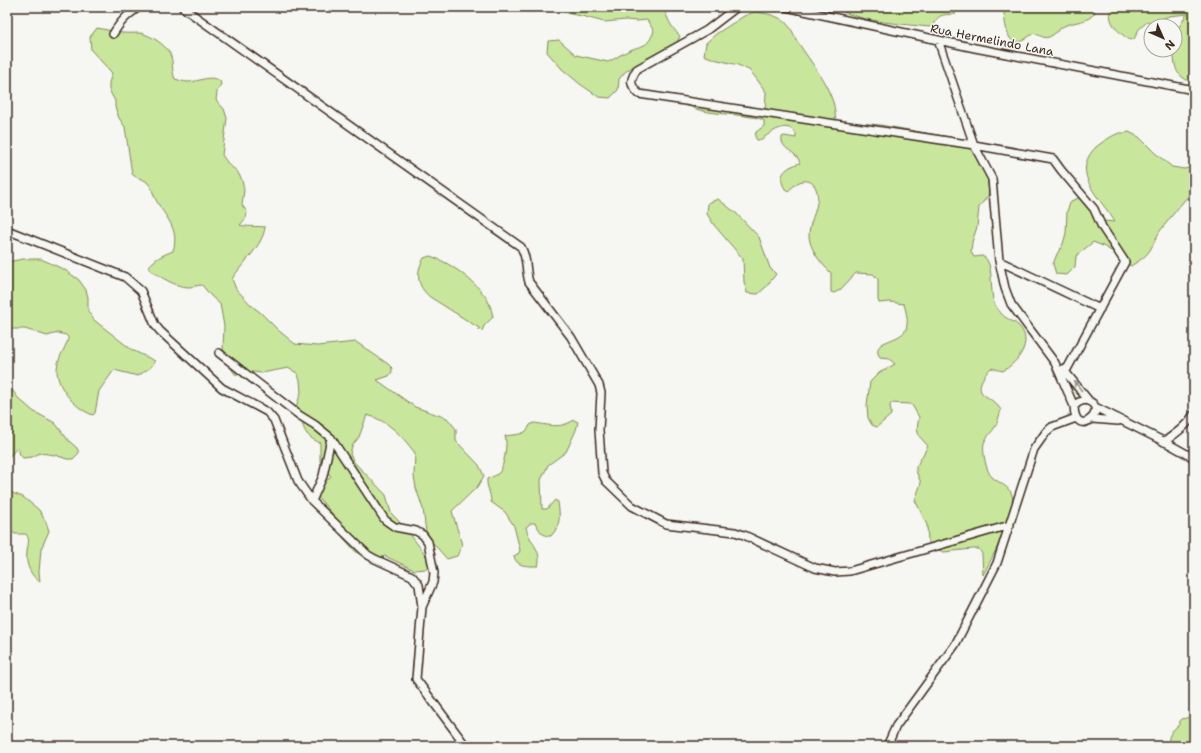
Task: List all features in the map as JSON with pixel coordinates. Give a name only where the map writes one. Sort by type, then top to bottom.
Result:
[{"type":"street","points":[[113,34],[122,21],[139,7]]},
{"type":"street","points":[[182,7],[521,247],[525,254],[529,282],[570,337],[599,385],[601,393],[599,430],[602,473],[606,480],[632,506],[666,524],[735,532],[816,568],[835,572],[850,571],[1010,525]]},
{"type":"street","points":[[737,7],[707,30],[637,69],[631,79],[631,83],[635,90],[639,94],[974,145],[1053,159],[1094,209],[1102,227],[1125,262],[1066,371]]},
{"type":"street","name":"Rua Hermelindo Lana","points":[[786,7],[975,48],[1194,90]]},
{"type":"street","points":[[938,40],[974,145],[992,179],[999,261],[1005,288],[1011,304],[1055,363],[1074,408],[1074,415],[1076,418],[1081,422],[1087,422],[1092,419],[1095,413],[1095,407]]},
{"type":"street","points":[[7,230],[125,277],[141,291],[155,325],[160,331],[222,388],[267,412],[274,420],[298,481],[312,501],[368,555],[412,576],[419,585],[422,607],[416,679],[466,746]]},
{"type":"street","points":[[999,261],[1100,309]]},
{"type":"street","points":[[219,353],[331,438],[385,520],[395,527],[416,531],[428,542],[434,573],[433,582],[422,607]]},
{"type":"street","points":[[1055,363],[1066,371],[1095,407],[1194,458]]},
{"type":"street","points":[[1059,424],[1082,400],[1089,401]]},
{"type":"street","points":[[1164,442],[1181,429],[1194,414]]},
{"type":"street","points":[[888,746],[896,726],[955,645],[998,563],[1034,449],[1046,432],[1052,427],[1076,418]]},
{"type":"street","points":[[1092,419],[1122,421]]},
{"type":"street","points":[[312,501],[323,476],[331,438]]},
{"type":"green space","points":[[558,7],[664,7],[670,23],[680,36],[676,45],[648,63],[636,65],[626,71],[619,79],[618,90],[610,98],[599,97],[562,69],[547,52],[548,41],[559,40],[576,55],[608,62],[625,52],[647,43],[654,31],[647,20],[604,22],[561,11]]},
{"type":"green space","points":[[865,7],[946,7],[956,14],[945,15],[937,18],[933,25],[929,27],[896,24],[861,18],[842,11],[863,9]]},
{"type":"green space","points":[[1003,7],[1091,7],[1095,12],[1092,16],[1085,20],[1068,24],[1060,28],[1049,37],[1043,37],[1034,33],[1024,40],[1017,42],[1013,41],[1008,34]]},
{"type":"green space","points":[[1111,7],[1194,7],[1194,84],[1179,74],[1174,58],[1183,58],[1183,21],[1187,14],[1164,18],[1143,18],[1143,26],[1139,29],[1134,39],[1130,40],[1121,34],[1114,26],[1110,13]]},
{"type":"green space","points":[[754,12],[775,16],[783,20],[788,25],[830,94],[834,104],[836,121],[880,125],[955,138],[966,143],[981,163],[987,176],[989,190],[988,196],[979,207],[977,227],[972,242],[971,252],[974,257],[982,256],[987,259],[990,269],[994,303],[1004,316],[1019,326],[1025,339],[1019,357],[1003,371],[991,368],[982,379],[980,386],[982,394],[995,403],[1001,410],[994,429],[984,443],[986,466],[992,477],[1007,487],[1011,492],[1013,502],[1007,523],[983,575],[982,554],[979,549],[944,552],[933,548],[928,541],[927,525],[915,500],[921,483],[916,467],[928,446],[919,436],[917,429],[919,417],[912,405],[891,403],[891,415],[877,427],[872,425],[868,418],[867,405],[870,382],[879,373],[895,364],[889,359],[880,358],[878,352],[879,347],[882,344],[898,337],[906,329],[907,320],[904,304],[890,302],[879,303],[878,279],[873,274],[856,273],[840,290],[834,293],[831,292],[831,273],[821,263],[816,255],[809,237],[810,227],[818,199],[816,188],[811,182],[801,181],[788,191],[785,189],[783,184],[782,175],[784,172],[800,163],[798,158],[783,144],[782,141],[782,137],[784,136],[796,138],[796,134],[792,130],[784,127],[774,131],[760,140],[757,140],[755,137],[756,132],[764,126],[764,120],[753,117],[707,112],[690,107],[684,103],[765,112],[766,92],[749,70],[738,65],[704,55],[706,43],[716,34],[744,16]]},
{"type":"green space","points":[[97,28],[123,33],[140,33],[156,40],[171,55],[175,79],[192,82],[212,78],[220,81],[221,84],[217,92],[216,100],[224,109],[227,118],[222,155],[229,165],[237,171],[242,180],[244,190],[242,205],[247,212],[246,218],[240,225],[265,227],[256,248],[232,279],[236,289],[252,306],[295,344],[317,346],[356,342],[392,368],[392,372],[389,376],[377,380],[415,407],[447,418],[456,429],[456,441],[479,465],[484,476],[477,487],[452,511],[462,545],[457,556],[447,559],[432,542],[426,532],[423,509],[416,488],[414,476],[415,453],[400,435],[388,425],[375,417],[367,415],[359,437],[352,446],[350,454],[354,462],[386,495],[391,513],[406,529],[428,558],[427,569],[414,570],[385,556],[375,559],[364,558],[355,551],[339,533],[337,522],[331,512],[316,495],[331,476],[322,466],[320,461],[320,443],[307,434],[296,407],[301,392],[300,380],[297,373],[288,368],[262,373],[243,371],[238,375],[235,374],[228,364],[223,348],[224,326],[220,304],[202,285],[184,287],[168,281],[150,270],[149,266],[154,261],[173,251],[175,236],[170,223],[149,185],[146,181],[132,174],[125,127],[119,118],[115,107],[115,101],[109,90],[109,83],[112,73],[91,50],[90,37]]},
{"type":"green space","points":[[1129,132],[1139,137],[1172,167],[1184,169],[1189,168],[1194,154],[1194,190],[1180,205],[1160,231],[1148,253],[1131,266],[1121,260],[1113,252],[1093,242],[1076,256],[1075,267],[1067,275],[1056,274],[1053,264],[1063,244],[1066,233],[1067,211],[1071,201],[1081,197],[1104,221],[1115,222],[1090,186],[1086,176],[1086,167],[1088,157],[1096,147],[1114,135]]},
{"type":"green space","points":[[718,199],[736,213],[759,237],[770,268],[776,274],[766,287],[758,294],[747,293],[744,282],[743,259],[714,225],[707,214],[708,203]]},
{"type":"green space","points":[[430,256],[446,263],[462,273],[487,299],[493,317],[484,326],[482,331],[430,297],[422,288],[419,279],[419,269],[424,258]]},
{"type":"green space","points":[[23,259],[41,259],[65,270],[79,280],[86,290],[88,297],[88,311],[94,320],[132,350],[155,361],[151,367],[138,376],[114,370],[99,391],[95,413],[93,415],[79,407],[66,395],[58,379],[58,363],[68,340],[66,335],[58,333],[47,336],[25,329],[7,329],[7,262]]},
{"type":"green space","points":[[7,372],[10,387],[18,398],[33,411],[55,423],[69,441],[77,448],[79,453],[73,459],[40,453],[32,457],[23,458],[20,455],[18,447],[7,459]]},
{"type":"green space","points":[[574,420],[578,422],[576,430],[566,452],[548,465],[541,480],[542,509],[547,509],[555,500],[558,502],[559,516],[557,528],[551,536],[548,536],[543,534],[535,523],[531,523],[526,527],[529,537],[539,555],[539,560],[538,566],[527,566],[520,564],[515,560],[514,556],[519,553],[520,550],[514,526],[505,512],[491,502],[487,479],[495,476],[501,470],[506,449],[505,436],[523,433],[530,425],[534,423],[564,425]]},
{"type":"green space","points":[[7,491],[23,497],[39,510],[46,522],[49,531],[41,549],[39,572],[40,582],[29,569],[27,557],[29,541],[26,534],[15,534],[7,528]]},
{"type":"green space","points":[[1194,716],[1194,746],[1169,746],[1169,736],[1179,725],[1180,721],[1182,719]]}]
